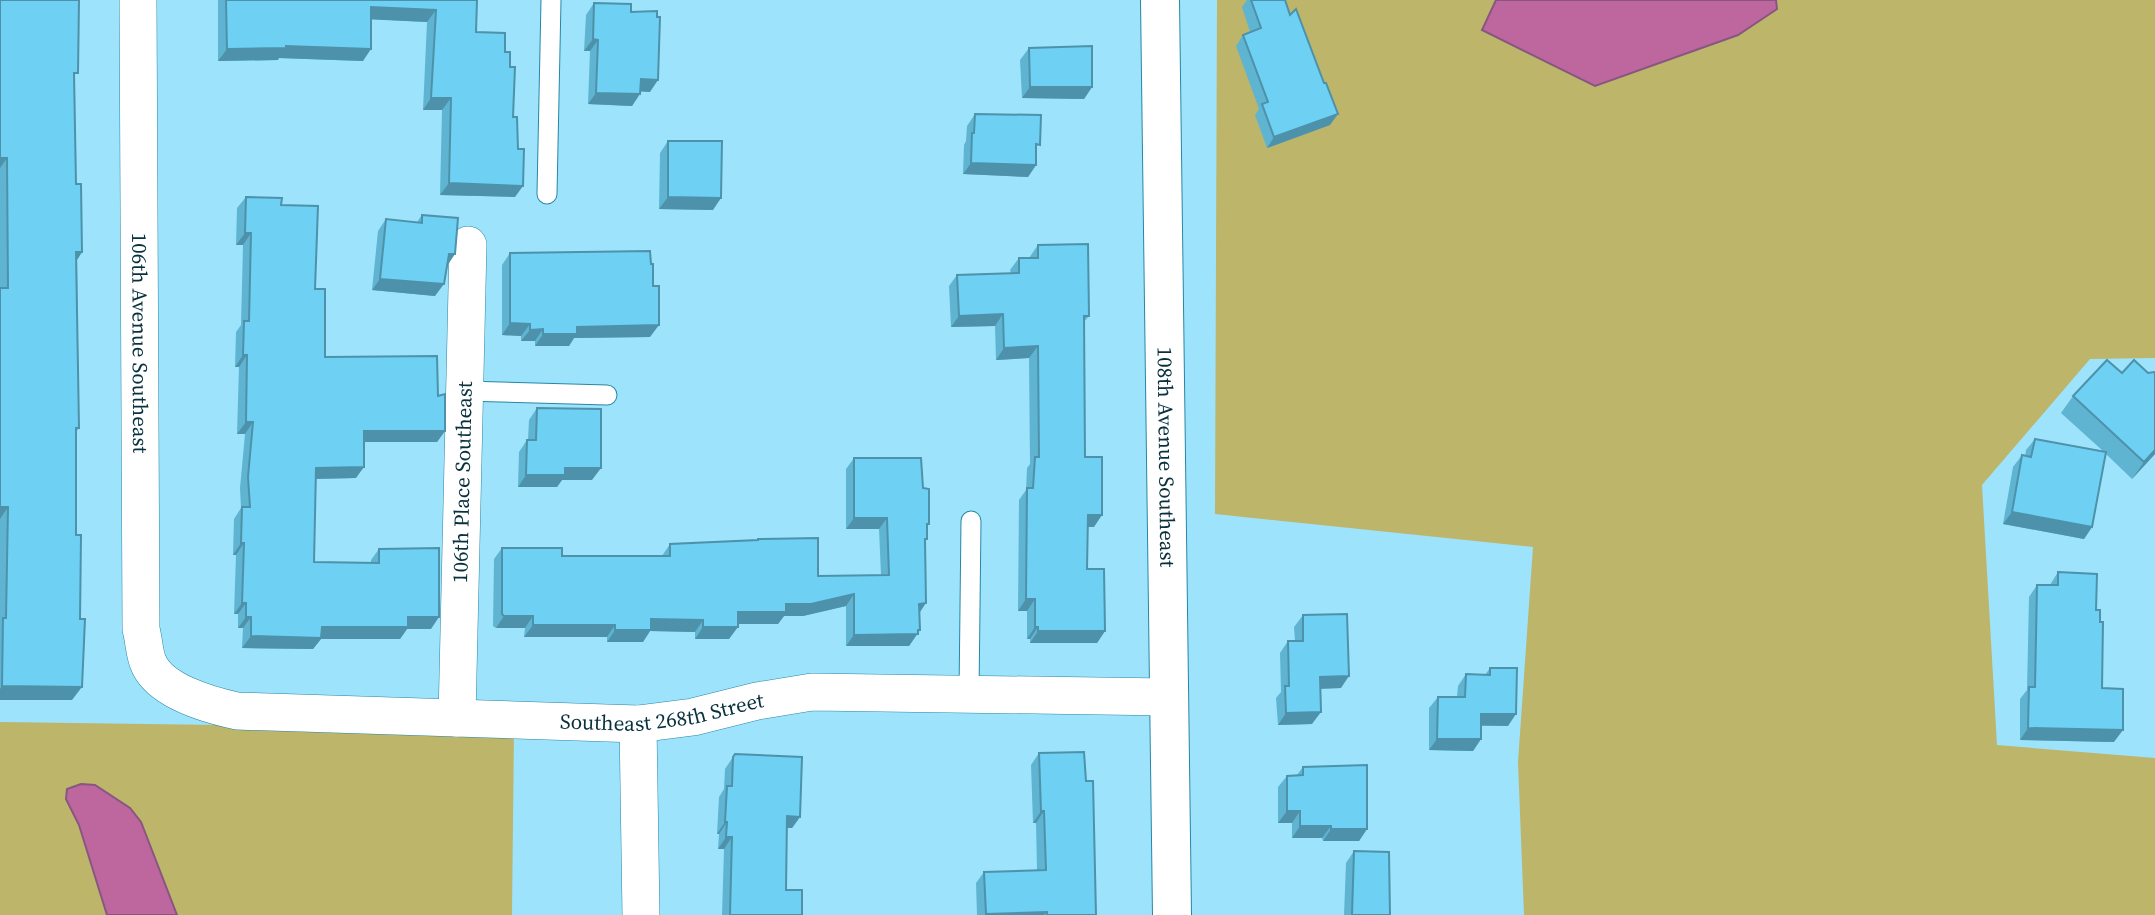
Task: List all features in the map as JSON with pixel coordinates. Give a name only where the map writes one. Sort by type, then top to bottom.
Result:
[{"type":"street","name":"106th Avenue Southeast","points":[[138,0],[141,629],[148,663],[161,680]]},
{"type":"street","name":"108th Avenue Southeast","points":[[1160,0],[1172,915]]},
{"type":"street","name":"106th Place Southeast","points":[[457,718],[468,246]]},
{"type":"street","name":"Southeast 268th Street","points":[[161,680],[186,695],[237,712],[638,724],[693,717],[757,701],[812,692],[1168,697]]},
{"type":"street","points":[[638,724],[641,915]]},
{"type":"lane","points":[[547,194],[551,0]]},
{"type":"lane","points":[[464,391],[607,395]]},
{"type":"lane","points":[[970,694],[971,521]]},
{"type":"shaded area","points":[[1217,0],[1496,0],[1482,29],[1595,86],[1738,35],[1777,9],[1776,0],[2155,0],[2155,358],[2090,359],[1982,485],[1997,745],[2155,758],[2155,915],[1524,915],[1518,762],[1533,547],[1215,514]]},
{"type":"shaded area","points":[[1496,0],[1776,0],[1777,9],[1738,35],[1595,86],[1482,30]]},
{"type":"shaded area","points":[[0,722],[514,729],[512,915],[0,915]]},
{"type":"shaded area","points":[[81,784],[95,785],[130,808],[141,822],[177,915],[107,915],[79,825],[66,799],[67,789]]},
{"type":"building","points":[[0,0],[79,0],[78,73],[74,73],[76,184],[81,184],[82,252],[76,252],[79,428],[76,428],[76,535],[81,535],[80,619],[85,619],[82,687],[2,686],[8,507],[0,507],[0,288],[8,288],[7,158],[0,158]]},
{"type":"building","points":[[226,0],[477,0],[476,32],[505,33],[505,52],[510,52],[510,67],[515,67],[513,117],[517,117],[518,149],[524,149],[523,186],[449,183],[451,98],[431,98],[436,10],[371,7],[371,49],[286,46],[227,49]]},
{"type":"building","points":[[1251,0],[1285,0],[1290,15],[1296,9],[1338,114],[1274,137],[1262,104],[1268,102],[1243,35],[1261,28]]},
{"type":"building","points":[[594,3],[631,4],[631,12],[657,11],[657,17],[660,17],[658,80],[641,79],[640,94],[596,93],[598,40],[593,39]]},
{"type":"building","points":[[1092,46],[1092,87],[1030,87],[1029,48]]},
{"type":"building","points":[[975,114],[1041,115],[1036,165],[971,163]]},
{"type":"building","points":[[668,141],[722,141],[721,198],[668,197]]},
{"type":"building","points":[[246,197],[282,198],[281,205],[318,206],[315,289],[325,289],[325,357],[437,356],[438,396],[445,394],[445,431],[364,431],[364,467],[316,468],[314,562],[379,563],[379,549],[439,548],[439,617],[408,617],[408,627],[322,627],[321,638],[251,636],[251,617],[246,617],[246,603],[242,603],[244,543],[241,543],[242,507],[250,507],[248,477],[253,422],[246,422],[247,355],[243,355],[244,321],[249,321],[251,233],[245,233]]},
{"type":"building","points":[[422,215],[458,218],[455,254],[449,254],[444,284],[380,279],[386,219],[422,223]]},
{"type":"building","points":[[1088,244],[1089,316],[1084,316],[1085,457],[1102,457],[1102,515],[1088,515],[1087,569],[1104,569],[1105,631],[1038,631],[1038,627],[1035,627],[1035,599],[1026,599],[1027,488],[1033,488],[1035,457],[1039,457],[1038,346],[1004,348],[1003,314],[959,316],[957,275],[1019,273],[1019,258],[1038,258],[1038,245]]},
{"type":"building","points":[[650,251],[653,286],[659,286],[659,325],[577,327],[577,334],[543,334],[543,329],[530,330],[530,324],[510,323],[510,253]]},
{"type":"building","points":[[2107,360],[2122,373],[2134,360],[2148,373],[2155,373],[2155,450],[2144,462],[2073,396]]},
{"type":"building","points":[[537,408],[601,409],[601,468],[565,468],[565,475],[526,475],[527,440],[536,440]]},
{"type":"building","points":[[2035,439],[2106,452],[2092,527],[2012,512],[2022,455],[2031,457]]},
{"type":"building","points":[[854,458],[921,458],[923,488],[929,489],[929,524],[925,539],[926,603],[919,604],[918,634],[854,635],[854,594],[811,604],[786,604],[786,612],[738,612],[738,627],[703,627],[703,620],[651,619],[651,630],[615,630],[615,625],[533,625],[533,616],[502,614],[502,548],[562,548],[562,556],[670,556],[670,544],[818,538],[818,576],[889,575],[887,518],[854,518]]},
{"type":"building","points":[[2058,572],[2097,574],[2096,610],[2100,610],[2100,622],[2103,622],[2102,688],[2123,689],[2123,730],[2028,728],[2029,687],[2035,687],[2037,585],[2058,585]]},
{"type":"building","points":[[1347,614],[1349,676],[1320,677],[1321,712],[1286,713],[1285,686],[1289,686],[1288,641],[1303,641],[1303,615]]},
{"type":"building","points":[[1490,668],[1517,668],[1516,714],[1481,714],[1481,739],[1437,739],[1438,697],[1465,697],[1466,674],[1490,675]]},
{"type":"building","points":[[1084,752],[1086,781],[1093,781],[1096,915],[1047,915],[1047,912],[986,914],[984,872],[1046,870],[1039,753]]},
{"type":"building","points":[[735,754],[802,757],[800,817],[787,816],[786,890],[802,890],[802,915],[730,915],[732,837],[726,837],[725,822],[727,786],[732,786]]},
{"type":"building","points":[[1367,765],[1367,829],[1300,826],[1300,811],[1287,811],[1287,776],[1303,775],[1303,767]]},
{"type":"building","points":[[1354,851],[1389,852],[1390,915],[1352,915]]}]
